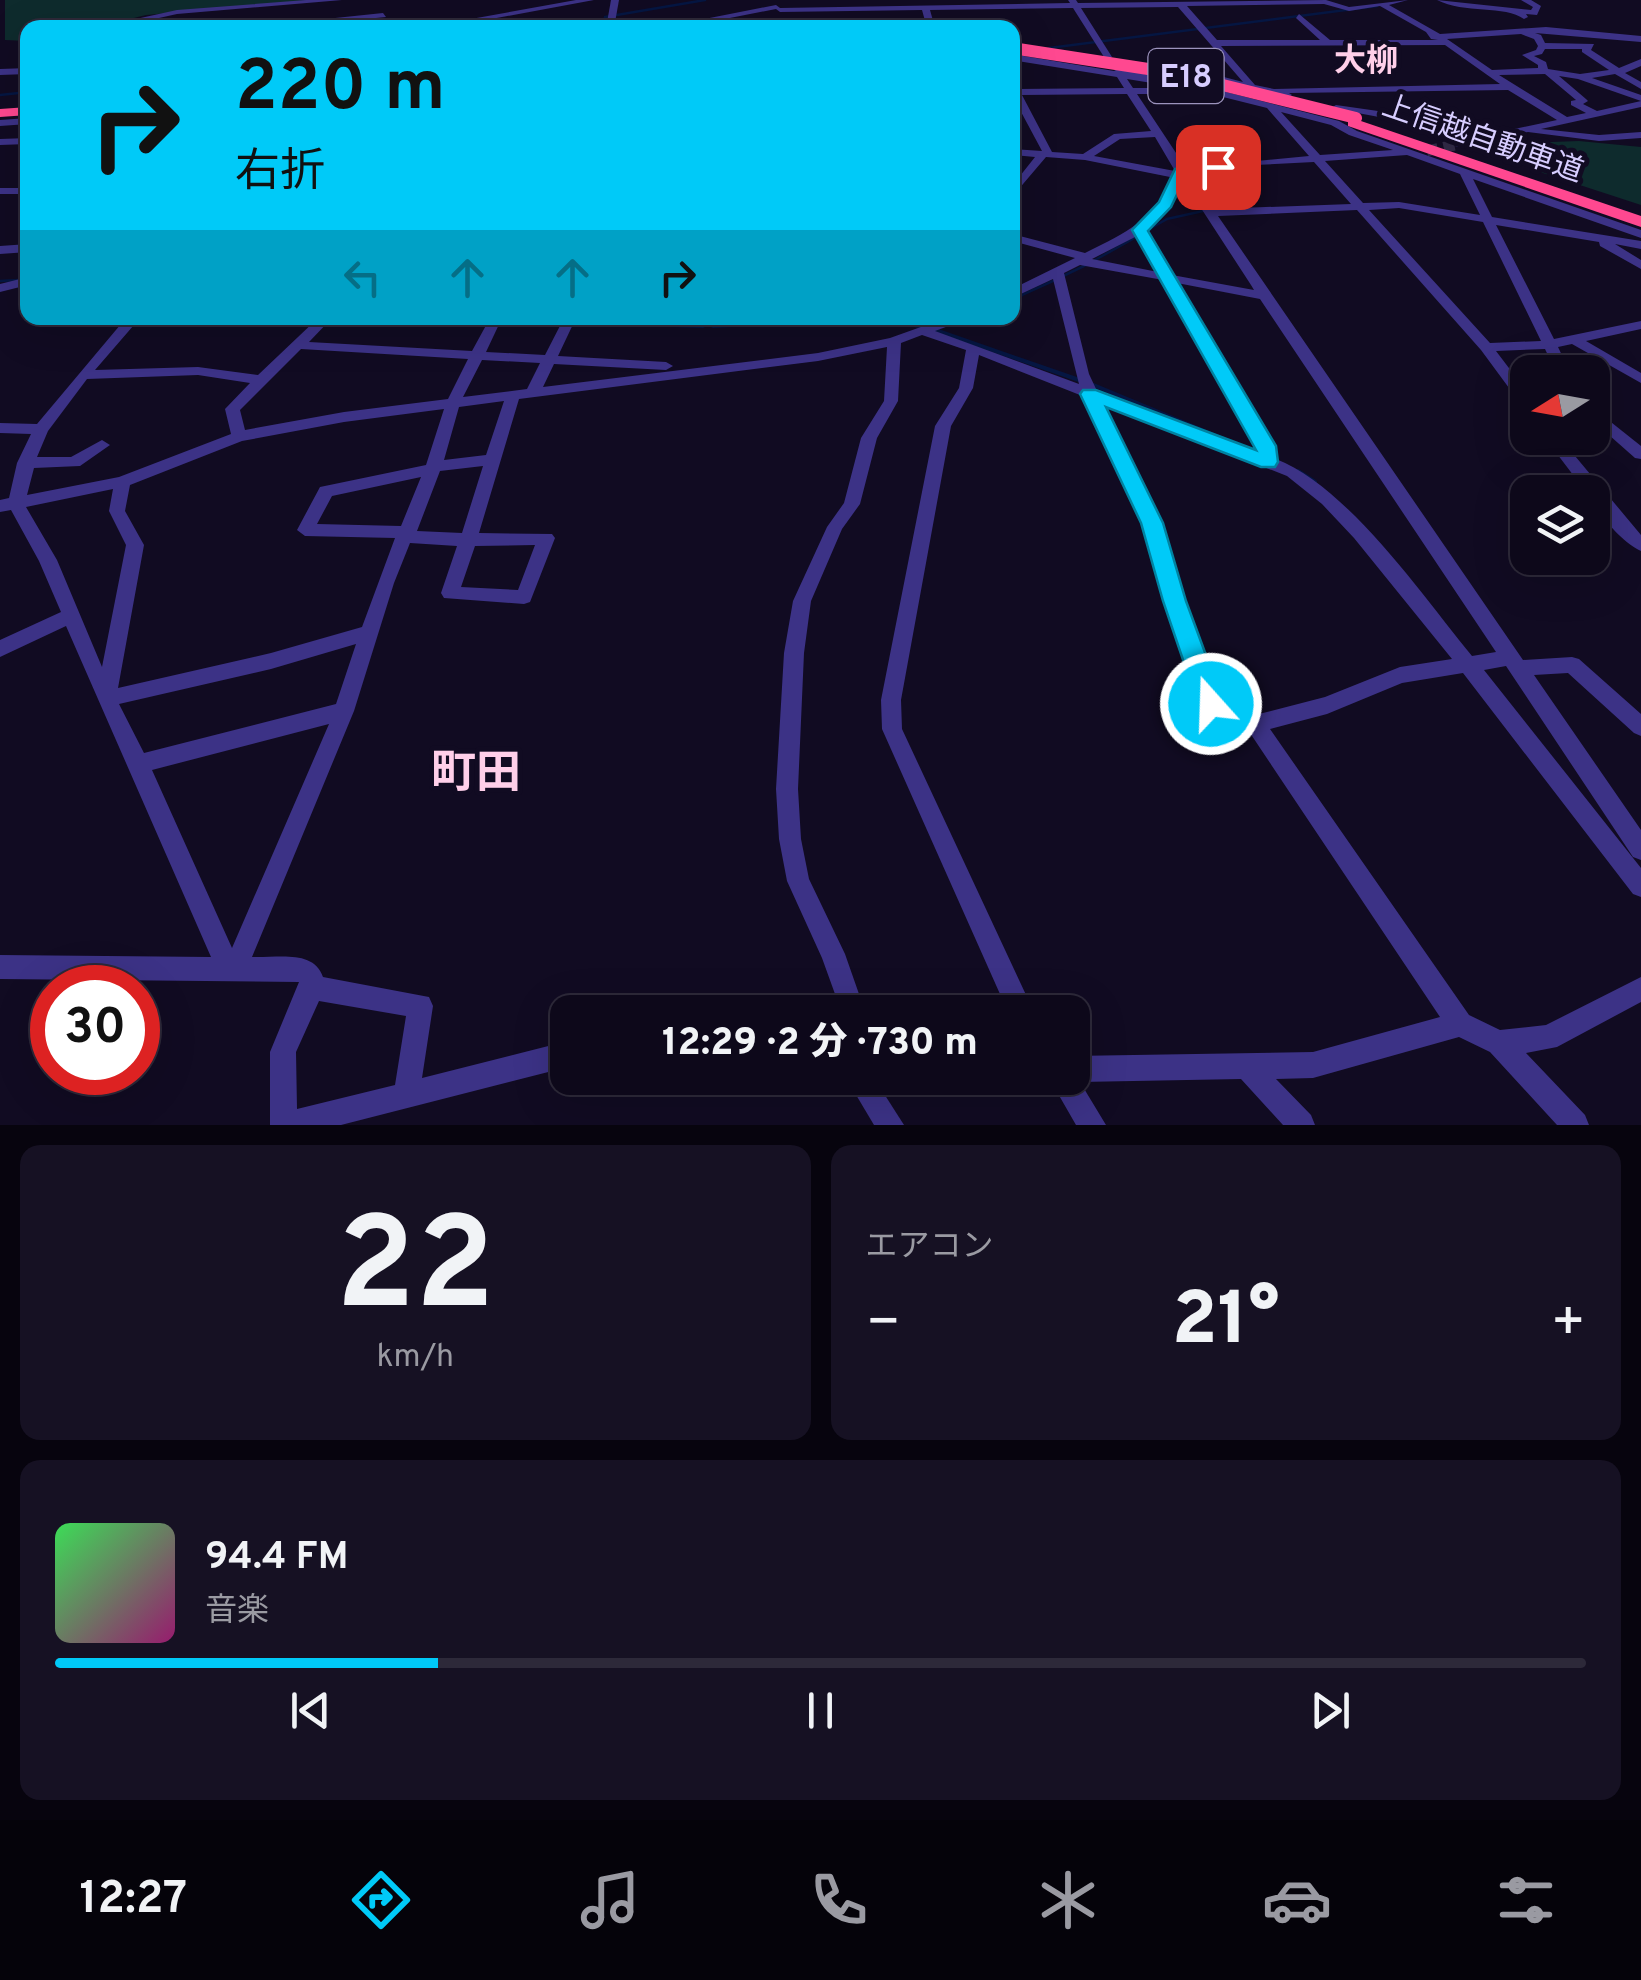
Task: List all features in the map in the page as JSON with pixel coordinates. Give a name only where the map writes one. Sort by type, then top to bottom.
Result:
[{"type":"highway","name":"上信越自動車道","points":[[1020,52],[1168,77],[1354,120],[1641,218]]},
{"type":"street","points":[[138,20],[177,12],[338,0]]},
{"type":"street","points":[[372,0],[386,20]]},
{"type":"street","points":[[472,20],[590,0]]},
{"type":"street","points":[[703,20],[774,6],[925,8],[1324,2],[1348,10],[1404,0]]},
{"type":"street","points":[[1442,0],[1461,7],[1536,11],[1537,6],[1524,0]]},
{"type":"street","points":[[1179,2],[1251,85]]},
{"type":"street","points":[[1376,2],[1406,16],[1494,72],[1532,103],[1563,119]]},
{"type":"street","points":[[1074,3],[1108,57]]},
{"type":"street","points":[[774,6],[791,19]]},
{"type":"street","points":[[925,8],[928,20]]},
{"type":"street","points":[[1519,12],[1546,30]]},
{"type":"street","points":[[333,20],[383,16]]},
{"type":"street","points":[[1299,16],[1326,42]]},
{"type":"street","points":[[1216,44],[1443,42],[1546,30],[1641,39]]},
{"type":"street","points":[[1524,33],[1538,37],[1542,46]]},
{"type":"street","points":[[1604,36],[1585,50],[1641,86]]},
{"type":"street","points":[[1420,50],[1443,42]]},
{"type":"street","points":[[1542,46],[1592,46]]},
{"type":"street","points":[[1542,46],[1539,52],[1526,54],[1543,64],[1545,72],[1583,101],[1574,103],[1620,137]]},
{"type":"street","points":[[1020,52],[1108,57],[1251,85],[1353,112],[1381,114],[1462,143],[1563,119],[1593,116],[1641,101]]},
{"type":"street","points":[[1020,53],[1210,90],[1335,122],[1353,133],[1421,152],[1641,234]]},
{"type":"street","points":[[1580,77],[1641,62]]},
{"type":"street","points":[[1118,72],[1181,174],[1264,296],[1292,327],[1305,355],[1641,850]]},
{"type":"street","points":[[1494,72],[1580,77],[1641,101]]},
{"type":"street","points":[[1268,90],[1512,86]]},
{"type":"street","points":[[1020,92],[1210,90]]},
{"type":"street","points":[[1020,104],[1030,123],[1043,136],[1046,154],[1020,185]]},
{"type":"street","points":[[1269,105],[1486,347],[1510,380]]},
{"type":"street","points":[[1522,129],[1641,136]]},
{"type":"street","points":[[1085,158],[1118,136],[1158,134]]},
{"type":"street","points":[[1020,152],[1085,158],[1181,174],[1314,158],[1421,152]]},
{"type":"street","points":[[1464,171],[1553,355]]},
{"type":"street","points":[[1020,291],[1140,230],[1166,204],[1181,174]]},
{"type":"street","points":[[1210,213],[1399,205],[1641,245]]},
{"type":"street","points":[[1140,230],[1266,446],[1268,462]]},
{"type":"street","points":[[1594,238],[1641,265]]},
{"type":"street","points":[[1020,239],[1084,259],[1264,296]]},
{"type":"street","points":[[1058,274],[1090,394],[1152,523],[1174,601],[1211,704],[1246,714],[1255,724],[1460,1024],[1499,1043],[1574,1125]]},
{"type":"street","points":[[1486,347],[1547,345],[1641,324]]},
{"type":"street","points":[[8,504],[27,476],[25,463],[41,429],[127,325]]},
{"type":"street","points":[[239,436],[232,410],[318,325]]},
{"type":"street","points":[[232,969],[344,711],[385,583],[433,468],[453,402],[492,325]]},
{"type":"street","points":[[533,392],[567,325]]},
{"type":"street","points":[[8,504],[122,482],[239,436],[453,402],[818,357],[894,341],[939,325]]},
{"type":"street","points":[[923,331],[1268,462],[1313,485],[1380,557],[1469,665],[1641,886]]},
{"type":"street","points":[[1575,340],[1641,379]]},
{"type":"street","points":[[847,995],[833,954],[798,881],[790,840],[787,789],[794,653],[802,602],[834,527],[852,504],[868,438],[891,401],[894,341]]},
{"type":"street","points":[[297,345],[686,368],[692,372]]},
{"type":"street","points":[[973,348],[966,388],[943,426],[891,700],[892,729],[1012,995]]},
{"type":"street","points":[[86,374],[198,371],[260,380]]},
{"type":"street","points":[[493,460],[433,468],[326,492],[305,530],[468,540],[546,538],[524,597],[450,592],[468,540],[493,460],[513,394]]},
{"type":"street","points":[[1610,427],[1641,454]]},
{"type":"street","points":[[0,428],[41,429]]},
{"type":"street","points":[[25,463],[74,462],[102,444]]},
{"type":"street","points":[[1565,455],[1626,532],[1641,545]]},
{"type":"street","points":[[106,699],[136,545],[117,510],[122,482]]},
{"type":"street","points":[[8,504],[48,560],[106,699],[232,969]]},
{"type":"street","points":[[0,650],[72,615]]},
{"type":"street","points":[[106,699],[271,661],[368,633]]},
{"type":"street","points":[[1255,724],[1327,705],[1400,674],[1517,663],[1572,665],[1641,728]]},
{"type":"street","points":[[139,764],[344,711]]},
{"type":"street","points":[[0,966],[300,967],[311,975],[312,988],[284,1052],[286,1125],[550,1058]]},
{"type":"street","points":[[312,988],[420,1006],[407,1093]]},
{"type":"street","points":[[1499,1043],[1548,1038],[1641,989]]},
{"type":"street","points":[[1090,1069],[1313,1065],[1460,1024]]},
{"type":"street","points":[[1246,1066],[1301,1125]]},
{"type":"street","points":[[870,1095],[890,1125]]},
{"type":"street","points":[[1073,1095],[1092,1125]]},
{"type":"green space","points":[[5,0],[320,0],[126,20],[20,20],[20,41],[5,40]]},
{"type":"green space","points":[[1579,141],[1641,147],[1641,205],[1543,173],[1493,144]]},
{"type":"waterway","points":[[604,20],[705,0]]},
{"type":"waterway","points":[[1049,48],[1377,6]]},
{"type":"waterway","points":[[0,95],[20,93]]},
{"type":"waterway","points":[[1144,232],[1167,219],[1203,211]]},
{"type":"waterway","points":[[1095,260],[1138,236]]},
{"type":"waterway","points":[[1063,276],[1086,265]]},
{"type":"waterway","points":[[0,281],[18,280]]},
{"type":"waterway","points":[[1020,296],[1055,280]]},
{"type":"waterway","points":[[671,325],[703,326]]},
{"type":"waterway","points":[[713,326],[733,325]]},
{"type":"waterway","points":[[914,325],[923,327]]},
{"type":"waterway","points":[[935,330],[1082,381]]},
{"type":"waterway","points":[[1091,384],[1248,449]]},
{"type":"waterway","points":[[1298,471],[1315,482]]},
{"type":"tunnel","points":[[1427,151],[1459,144]]},
{"type":"district","name":"大柳","points":[[1366,60]]},
{"type":"district","name":"町田","points":[[476,771]]},
{"type":"route","points":[[1211,704],[1174,601],[1152,523],[1090,394],[1268,462],[1266,446],[1140,230],[1166,204],[1182,176],[1180,172],[1218,167]]}]
